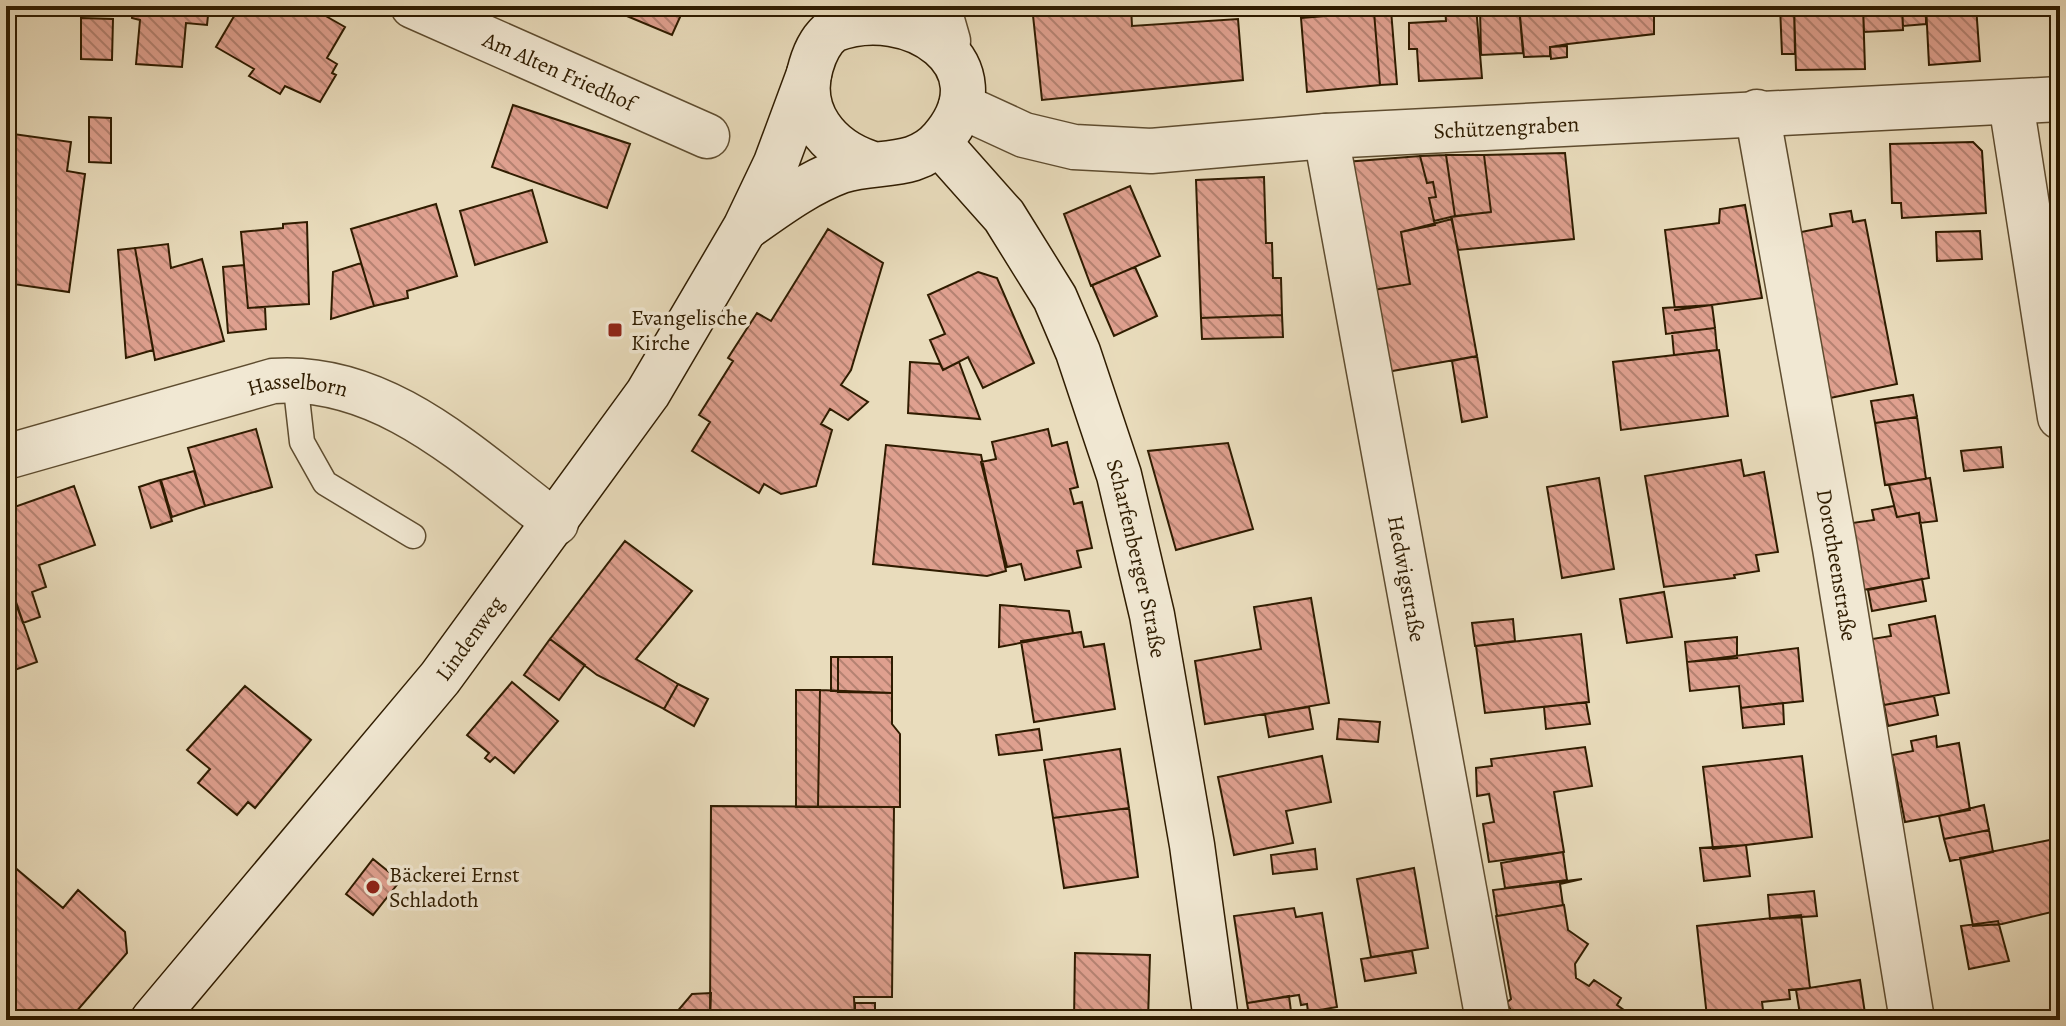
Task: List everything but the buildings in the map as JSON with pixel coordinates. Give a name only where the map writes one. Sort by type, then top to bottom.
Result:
[{"type":"street","name":"Am Alten Friedhof","points":[[413,6],[707,136]]},
{"type":"street","points":[[901,12],[932,25],[943,24],[959,61],[963,84],[950,124],[907,161],[888,165],[851,157],[821,131],[810,103],[809,74],[815,52],[849,13],[901,12]]},
{"type":"street","name":"Lindenweg","points":[[153,1020],[440,678],[556,523],[669,362],[745,228],[776,163],[809,74]]},
{"type":"street","name":"Schützengraben","points":[[950,124],[1024,135],[1074,147],[1151,151],[1326,136],[2060,99]]},
{"type":"street","points":[[2011,103],[2060,417]]},
{"type":"street","name":"Dorotheenstraße","points":[[1757,112],[1835,548],[1912,1020]]},
{"type":"street","name":"Scharfenberger Straße","points":[[950,124],[1055,298],[1078,352],[1119,475],[1152,615],[1192,845],[1216,1020]]},
{"type":"street","name":"Hedwigstraße","points":[[1326,136],[1488,1020]]},
{"type":"street","name":"Lindenweg","points":[[745,228],[798,191],[870,163]]},
{"type":"street","name":"Hasselborn","points":[[6,457],[210,397],[273,381],[295,380],[347,388],[406,412],[556,523]]},
{"type":"lane","points":[[295,380],[302,442],[325,483],[413,536]]},
{"type":"place","name":"Evangelische Kirche","points":[[615,330]]},
{"type":"place","name":"Bäckerei Ernst Schladoth","points":[[373,887]]}]
